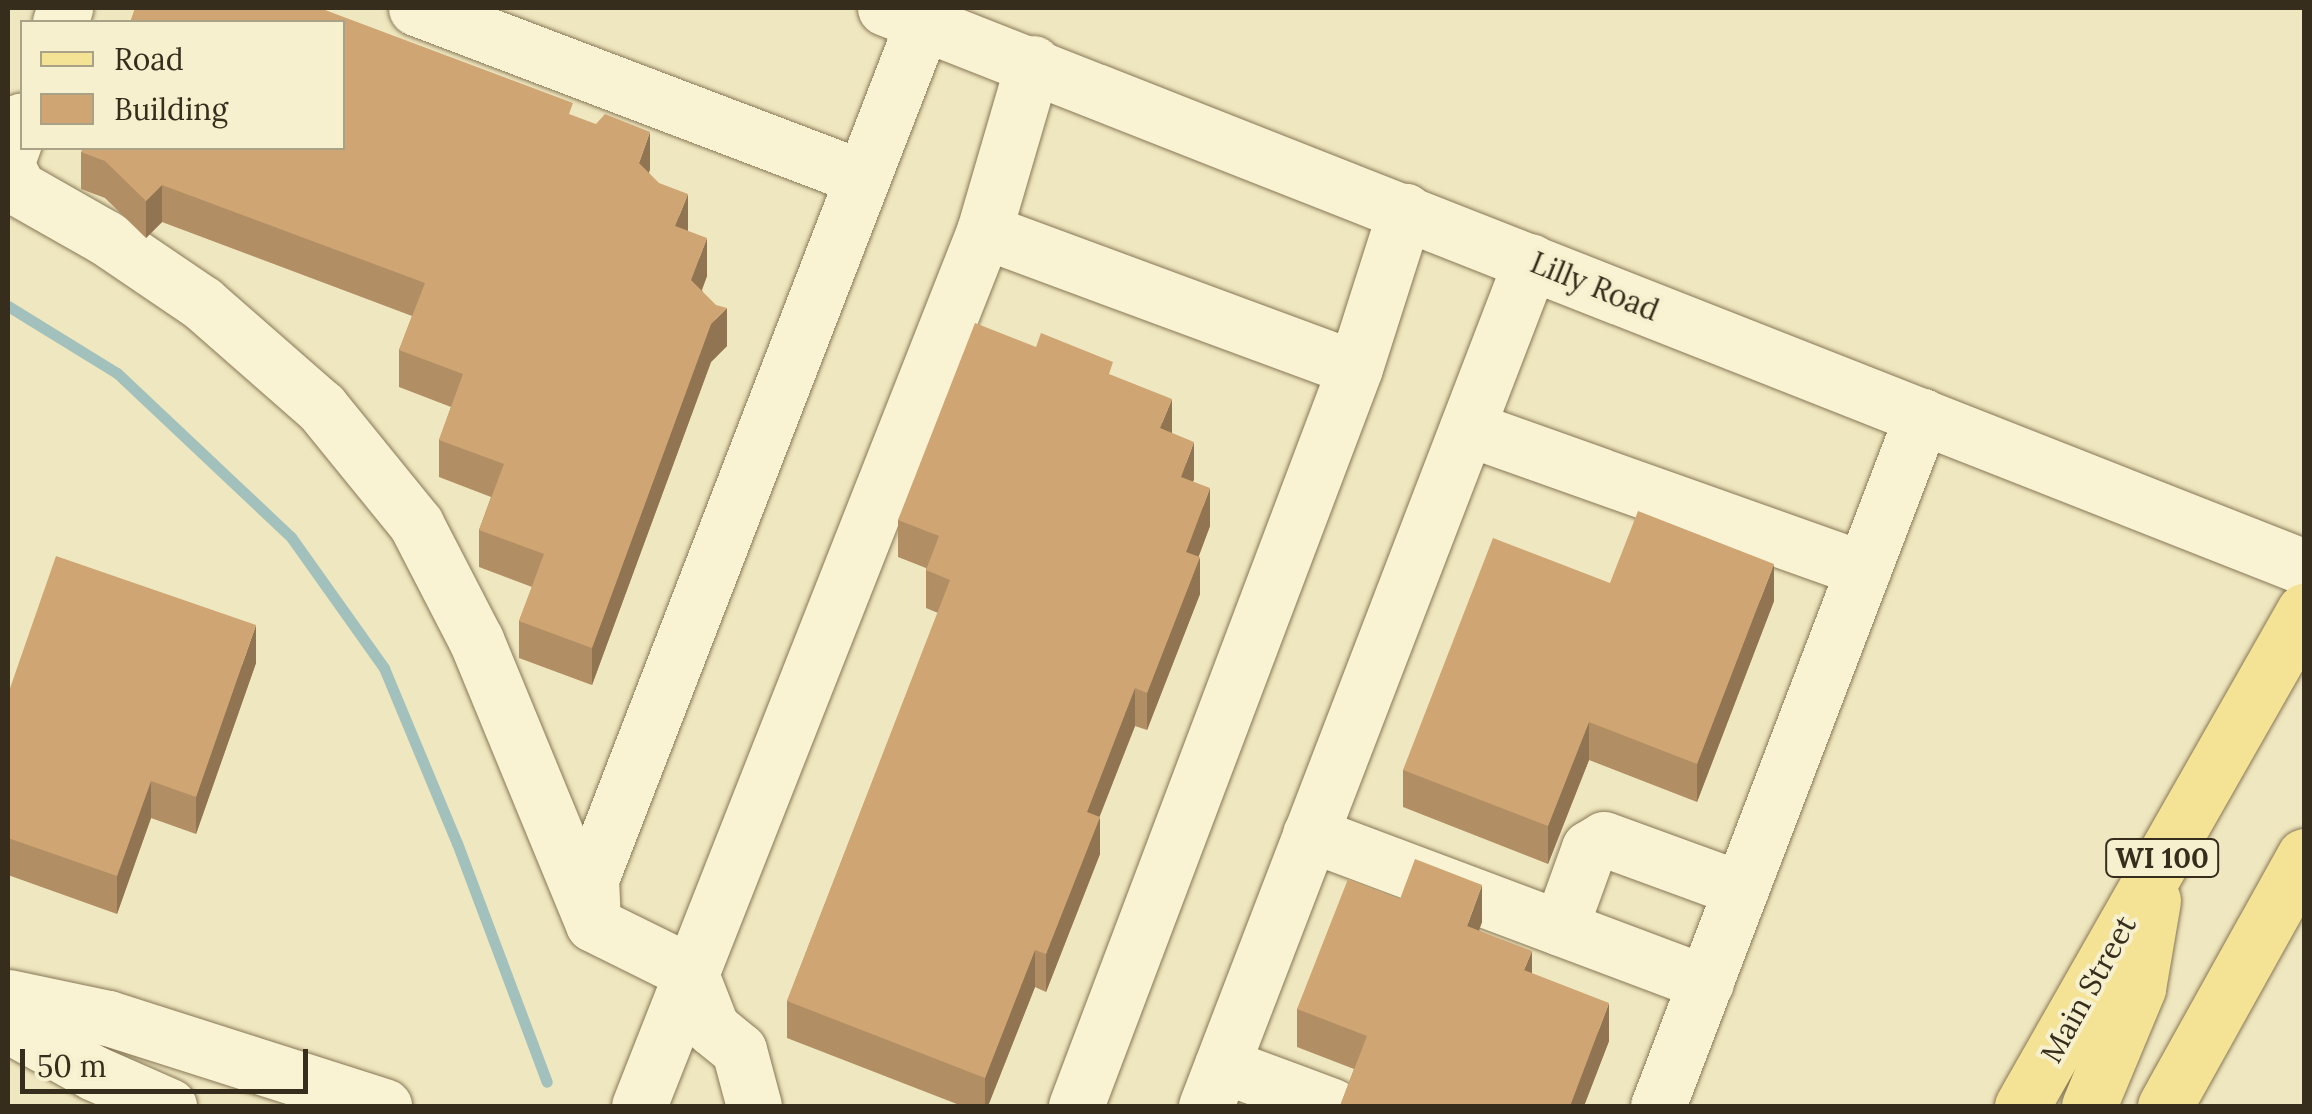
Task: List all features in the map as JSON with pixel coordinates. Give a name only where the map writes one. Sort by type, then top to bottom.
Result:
[{"type":"main road","name":"Main Street","points":[[2022,1106],[2304,611]]},
{"type":"main road","points":[[2165,1106],[2304,856]]},
{"type":"main road","points":[[2089,1106],[2138,988],[2160,862]]},
{"type":"street","points":[[416,8],[863,178]]},
{"type":"street","points":[[593,924],[591,879],[863,178],[932,18]]},
{"type":"street","name":"Lilly Road","points":[[932,18],[1034,64],[2304,567]]},
{"type":"street","points":[[639,1106],[984,230],[1034,64]]},
{"type":"street","points":[[8,159],[20,126]]},
{"type":"street","points":[[8,168],[18,188],[106,238],[202,303],[320,407],[416,524],[476,640],[593,924],[690,972],[712,1028],[740,1050],[754,1106]]},
{"type":"street","points":[[1076,1106],[1355,368],[1405,210]]},
{"type":"street","points":[[984,230],[1355,368]]},
{"type":"street","points":[[1332,1106],[1214,1086],[1531,260]]},
{"type":"street","points":[[1658,1106],[1922,416]]},
{"type":"street","points":[[1467,428],[1864,569]]},
{"type":"street","points":[[1310,834],[1706,983]]},
{"type":"street","points":[[1560,928],[1589,848],[1604,839],[1741,889]]},
{"type":"street","points":[[8,997],[108,1018],[384,1106]]},
{"type":"street","points":[[8,1025],[94,1073],[170,1106]]},
{"type":"building","points":[[135,8],[320,8],[573,103],[569,114],[596,124],[605,114],[650,132],[639,163],[659,183],[688,194],[675,226],[707,238],[691,280],[716,305],[727,308],[711,324],[592,648],[519,621],[544,554],[479,530],[504,464],[439,440],[463,374],[399,350],[425,283],[162,185],[146,201],[105,161],[81,152],[345,150],[345,20],[131,20]]},
{"type":"building","points":[[975,323],[1036,347],[1041,333],[1113,362],[1109,374],[1172,399],[1160,428],[1194,442],[1181,477],[1210,488],[1186,552],[1200,557],[1147,693],[1135,688],[1087,812],[1100,817],[1046,954],[1035,950],[985,1078],[787,1001],[950,580],[926,570],[939,536],[898,520]]},
{"type":"building","points":[[1638,511],[1774,564],[1697,764],[1589,722],[1548,826],[1403,770],[1493,538],[1610,583]]},
{"type":"building","points":[[56,556],[256,625],[196,797],[151,781],[117,876],[8,838],[8,694]]},
{"type":"building","points":[[1415,859],[1482,885],[1467,926],[1532,951],[1524,970],[1609,1003],[1570,1106],[1340,1106],[1367,1036],[1297,1009],[1348,879],[1400,899]]},
{"type":"waterway","points":[[8,306],[117,373],[291,537],[384,668],[457,843],[547,1082]]}]
